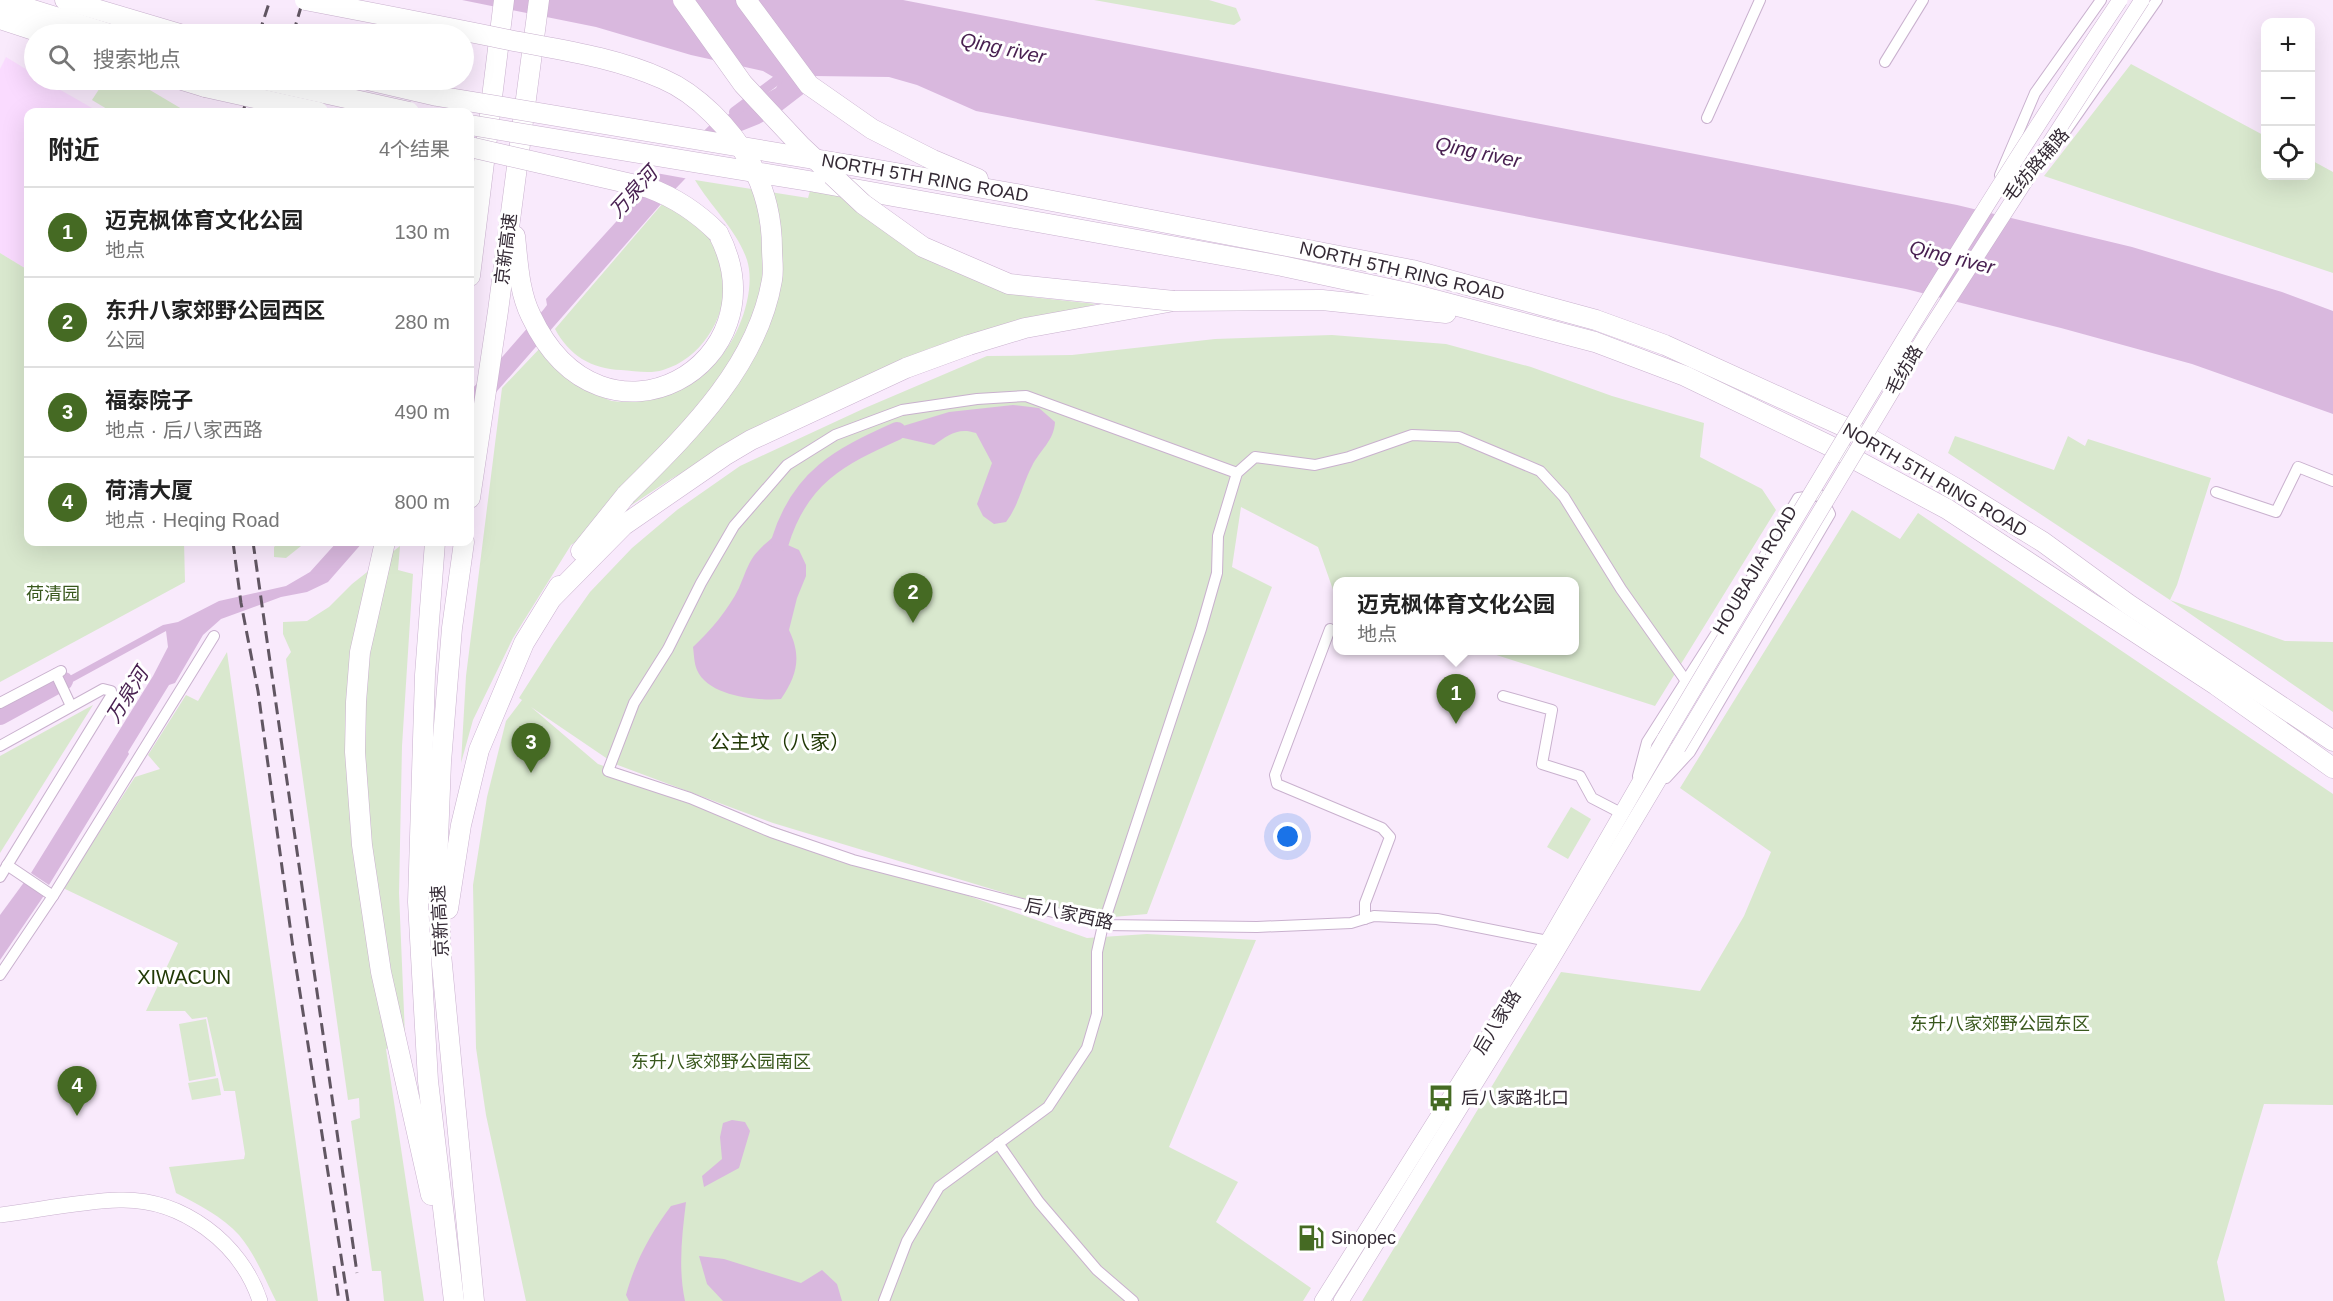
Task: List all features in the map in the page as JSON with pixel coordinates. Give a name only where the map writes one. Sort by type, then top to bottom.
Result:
[{"type":"highway","points":[[1,0],[78,24]]},
{"type":"highway","points":[[65,0],[146,24]]},
{"type":"highway","points":[[304,0],[429,24]]},
{"type":"highway","name":"京新高速","points":[[474,244],[504,0]]},
{"type":"highway","name":"京新高速","points":[[474,467],[498,311],[539,0]]},
{"type":"highway","points":[[683,0],[743,84],[801,146],[863,204],[923,246],[1009,284],[1174,302],[1322,300],[1508,320]]},
{"type":"highway","points":[[746,0],[809,86],[872,129],[933,160],[1011,193]]},
{"type":"highway","points":[[0,19],[24,27]]},
{"type":"highway","points":[[441,954],[461,825],[479,750],[524,643],[580,552],[626,495],[669,452],[729,379],[752,342],[765,308],[772,279],[769,212],[758,177],[742,147],[717,119],[690,95],[666,80],[633,66],[586,54],[474,33]]},
{"type":"highway","points":[[214,90],[265,108]]},
{"type":"highway","points":[[219,90],[300,108]]},
{"type":"highway","points":[[310,90],[391,108]]},
{"type":"highway","name":"NORTH 5TH RING ROAD","points":[[411,90],[1011,193],[1412,270],[1596,320],[1665,345],[1869,438],[2043,542],[2128,604],[2333,741]]},
{"type":"highway","name":"NORTH 5TH RING ROAD","points":[[474,126],[815,183],[1282,267],[1408,293],[1595,342],[1685,376],[1828,445],[1947,509],[2216,685],[2333,768]]},
{"type":"highway","points":[[474,148],[649,188],[670,196],[702,217],[718,233],[727,252],[731,268],[734,302],[722,335],[700,364],[671,383],[654,390],[635,393],[618,392],[593,384],[567,367],[542,337],[530,315],[522,290],[512,209]]},
{"type":"highway","points":[[553,597],[606,542],[657,501],[751,440],[906,368],[969,345],[1025,328],[1174,302]]},
{"type":"highway","points":[[384,546],[360,652],[356,702],[355,752],[362,845],[381,972],[412,1119],[452,1281]]},
{"type":"highway","name":"京新高速","points":[[435,546],[425,675],[418,902],[428,1081],[454,1301]]},
{"type":"highway","name":"京新高速","points":[[463,546],[452,628],[441,762],[437,866],[441,954],[474,1301]]},
{"type":"main road","name":"毛纺路","points":[[1665,738],[1919,316],[2055,96],[2120,0]]},
{"type":"main road","name":"毛纺路","points":[[1678,748],[1923,338],[2142,0]]},
{"type":"main road","name":"后八家路","points":[[1341,1301],[1545,971],[1640,796],[1665,738]]},
{"type":"main road","name":"后八家路","points":[[1322,1301],[1548,940],[1621,813],[1640,796],[1678,748]]},
{"type":"main road","points":[[0,1215],[120,1200],[170,1208],[215,1234],[235,1254],[254,1283],[260,1301]]},
{"type":"street","points":[[1707,118],[1760,0]]},
{"type":"street","points":[[1885,62],[1923,0]]},
{"type":"street","name":"毛纺路辅路","points":[[1999,178],[2035,93],[2101,0]]},
{"type":"street","name":"毛纺路辅路","points":[[1919,332],[2008,194],[2072,124],[2157,0]]},
{"type":"street","name":"后八家西路","points":[[1237,473],[1026,396],[977,399],[902,410],[835,435],[787,465],[734,526],[668,649],[634,703],[608,771],[690,798],[771,832],[853,860],[1103,925],[1257,927],[1351,923],[1374,916],[1437,919],[1548,940]]},
{"type":"street","points":[[884,1301],[907,1241],[939,1187],[1048,1107],[1087,1048],[1097,1014],[1097,952],[1103,925],[1211,595],[1217,573],[1218,536],[1237,473],[1255,457],[1315,465],[1349,457],[1412,435],[1459,437],[1540,471],[1564,497],[1621,589],[1686,681]]},
{"type":"street","points":[[2216,492],[2276,512],[2298,467],[2333,481]]},
{"type":"street","name":"HOUBAJIA ROAD","points":[[1820,495],[1830,514],[1690,752],[1640,796],[1647,742],[1751,579],[1798,498],[1820,495]]},
{"type":"street","points":[[1330,629],[1275,775],[1277,784],[1382,828],[1390,837],[1365,903],[1365,919]]},
{"type":"street","points":[[0,975],[53,896],[214,636]]},
{"type":"street","points":[[0,703],[59,674],[71,706]]},
{"type":"street","points":[[0,746],[103,689],[111,691],[111,696],[0,877]]},
{"type":"street","points":[[1503,696],[1552,710],[1542,764],[1580,776],[1592,798],[1621,813]]},
{"type":"street","points":[[8,865],[53,896]]},
{"type":"street","points":[[998,1143],[1039,1202],[1097,1270],[1134,1301]]},
{"type":"shaded area","points":[[6,57],[24,68],[24,90],[60,90],[92,108],[24,108],[24,268],[0,253],[0,69]]},
{"type":"green space","points":[[1094,0],[1209,0],[1236,8],[1241,20],[1234,25]]},
{"type":"green space","points":[[2131,64],[2261,134],[2261,180],[2315,180],[2315,162],[2333,172],[2333,273],[2044,176]]},
{"type":"green space","points":[[98,90],[150,90],[180,108],[105,108],[92,100]]},
{"type":"green space","points":[[695,180],[808,198],[810,191],[844,197],[940,266],[1031,297],[1096,304],[930,348],[778,418],[671,479],[571,545],[513,638],[473,720],[461,763],[466,676],[502,388],[542,346],[573,381],[612,401],[624,402],[666,393],[704,373],[713,365],[730,344],[743,316],[749,287],[749,273],[743,249]]},
{"type":"green space","points":[[663,203],[705,231],[717,249],[724,269],[724,290],[720,311],[712,330],[699,348],[683,361],[663,370],[653,372],[610,369],[582,359],[567,346],[555,329]]},
{"type":"green space","name":"荷清园","points":[[0,253],[24,268],[24,546],[184,546],[185,582],[0,682]]},
{"type":"green space","name":"东升八家郊野公园南区","points":[[1332,335],[1446,344],[1531,367],[1612,396],[1704,423],[1700,457],[1762,489],[1776,510],[1655,706],[1496,655],[1579,655],[1579,577],[1333,577],[1333,590],[1318,547],[1241,507],[1232,567],[1272,587],[1147,914],[1091,919],[773,823],[615,764],[531,707],[598,764],[1087,938],[1147,934],[1256,940],[1169,1147],[1238,1182],[1216,1222],[1311,1288],[1303,1301],[526,1301],[486,1115],[476,1048],[473,885],[487,797],[506,721],[522,700],[519,698],[554,643],[590,592],[632,548],[677,510],[740,466],[865,408],[987,356],[1072,355],[1215,339]]},
{"type":"green space","points":[[1955,436],[2054,470],[2068,436],[2085,446],[2088,439],[2211,478],[2177,585],[2170,600],[1948,453]]},
{"type":"green space","name":"东升八家郊野公园东区","points":[[1852,510],[1900,539],[1918,513],[2333,794],[2333,1105],[2264,1104],[2217,1262],[2225,1301],[1362,1301],[1561,972],[1700,991],[1744,916],[1771,852],[1680,788]]},
{"type":"green space","points":[[301,546],[286,558],[274,557],[274,547]]},
{"type":"green space","points":[[400,546],[398,570],[413,574],[402,746],[399,893],[405,1036],[386,1049],[424,1301],[384,1301],[381,1271],[372,1271],[351,1121],[360,1118],[359,1098],[348,1100],[286,659],[291,652],[283,634],[283,622],[307,621],[329,607],[352,584]]},
{"type":"green space","points":[[2170,600],[2285,641],[2333,642],[2333,712]]},
{"type":"green space","points":[[227,652],[318,1301],[276,1301],[255,1258],[233,1228],[201,1206],[176,1193],[169,1167],[244,1159],[245,1154],[235,1091],[224,1091],[207,1017],[192,1019],[185,1011],[146,1011],[178,943],[63,888],[135,777],[160,769],[148,755],[186,695],[198,701]]},
{"type":"green space","points":[[93,705],[0,853],[0,756]]},
{"type":"green space","points":[[1571,807],[1591,819],[1568,859],[1547,847]]},
{"type":"green space","points":[[206,1019],[216,1076],[189,1081],[179,1024]]},
{"type":"green space","points":[[218,1078],[221,1095],[192,1100],[188,1083]]},
{"type":"water","name":"Qing river","points":[[462,0],[903,0],[1957,205],[2132,247],[2282,292],[2333,311],[2333,414],[2192,364],[1906,289],[976,111],[917,85],[889,77],[814,76],[806,92],[780,112],[759,124],[724,138],[661,204],[474,417],[474,387],[544,309],[547,305],[546,299],[664,169],[711,124],[776,88],[780,81],[763,71],[691,55],[596,27]]},
{"type":"water","points":[[1013,405],[1039,408],[1055,422],[1054,429],[1035,460],[1006,522],[994,524],[983,516],[977,504],[992,463],[976,433],[958,432],[934,445],[899,437],[897,431],[903,426],[949,412]]},
{"type":"water","points":[[772,538],[799,550],[806,565],[806,576],[797,598],[789,630],[795,649],[796,666],[791,682],[781,699],[746,698],[722,691],[703,679],[696,667],[693,647],[724,612],[735,596],[751,560]]},
{"type":"water","points":[[333,546],[360,546],[328,582],[307,592],[281,597],[221,619],[203,635],[175,683],[169,685],[49,885],[31,873],[153,676],[168,647],[166,631],[47,696],[44,690],[163,625],[178,622],[219,601],[286,586],[310,572]]},
{"type":"water","points":[[25,881],[45,894],[0,960],[0,915]]},
{"type":"water","points":[[732,1120],[745,1122],[750,1131],[739,1168],[704,1187],[702,1176],[722,1159],[720,1137],[723,1123]]},
{"type":"water","points":[[686,1202],[681,1264],[685,1301],[629,1301],[626,1295],[630,1283],[656,1227],[671,1206]]},
{"type":"water","points":[[699,1256],[724,1259],[801,1283],[822,1270],[837,1284],[842,1301],[723,1301],[707,1284]]},
{"type":"pier","points":[[690,140],[720,146],[689,179],[656,173]]},
{"type":"waterway","name":"万泉河","points":[[734,112],[789,71]]},
{"type":"waterway","points":[[780,542],[788,520],[799,501],[824,472],[857,450],[897,431]]},
{"type":"waterway","points":[[0,716],[64,681]]},
{"type":"railway","points":[[262,24],[270,0]]},
{"type":"railway","points":[[296,24],[303,0]]},
{"type":"railway","points":[[244,108],[249,90]]},
{"type":"railway","points":[[274,108],[278,90]]},
{"type":"railway","points":[[234,546],[241,603],[258,691],[293,948],[348,1301]]},
{"type":"railway","points":[[254,546],[357,1273]]},
{"type":"railway","points":[[334,1266],[339,1301]]},
{"type":"place","name":"东升八家郊野公园西区","points":[[913,623]]},
{"type":"place","name":"迈克枫体育文化公园","points":[[1456,724]]},
{"type":"place","name":"福泰院子","points":[[531,773]]},
{"type":"place","name":"后八家路北口","points":[[1441,1098]]},
{"type":"place","name":"荷清大厦","points":[[77,1116]]},
{"type":"place","name":"Sinopec","points":[[1311,1238]]},
{"type":"district","name":"公主坟（八家）","points":[[780,742]]},
{"type":"district","name":"XIWACUN","points":[[184,977]]}]
